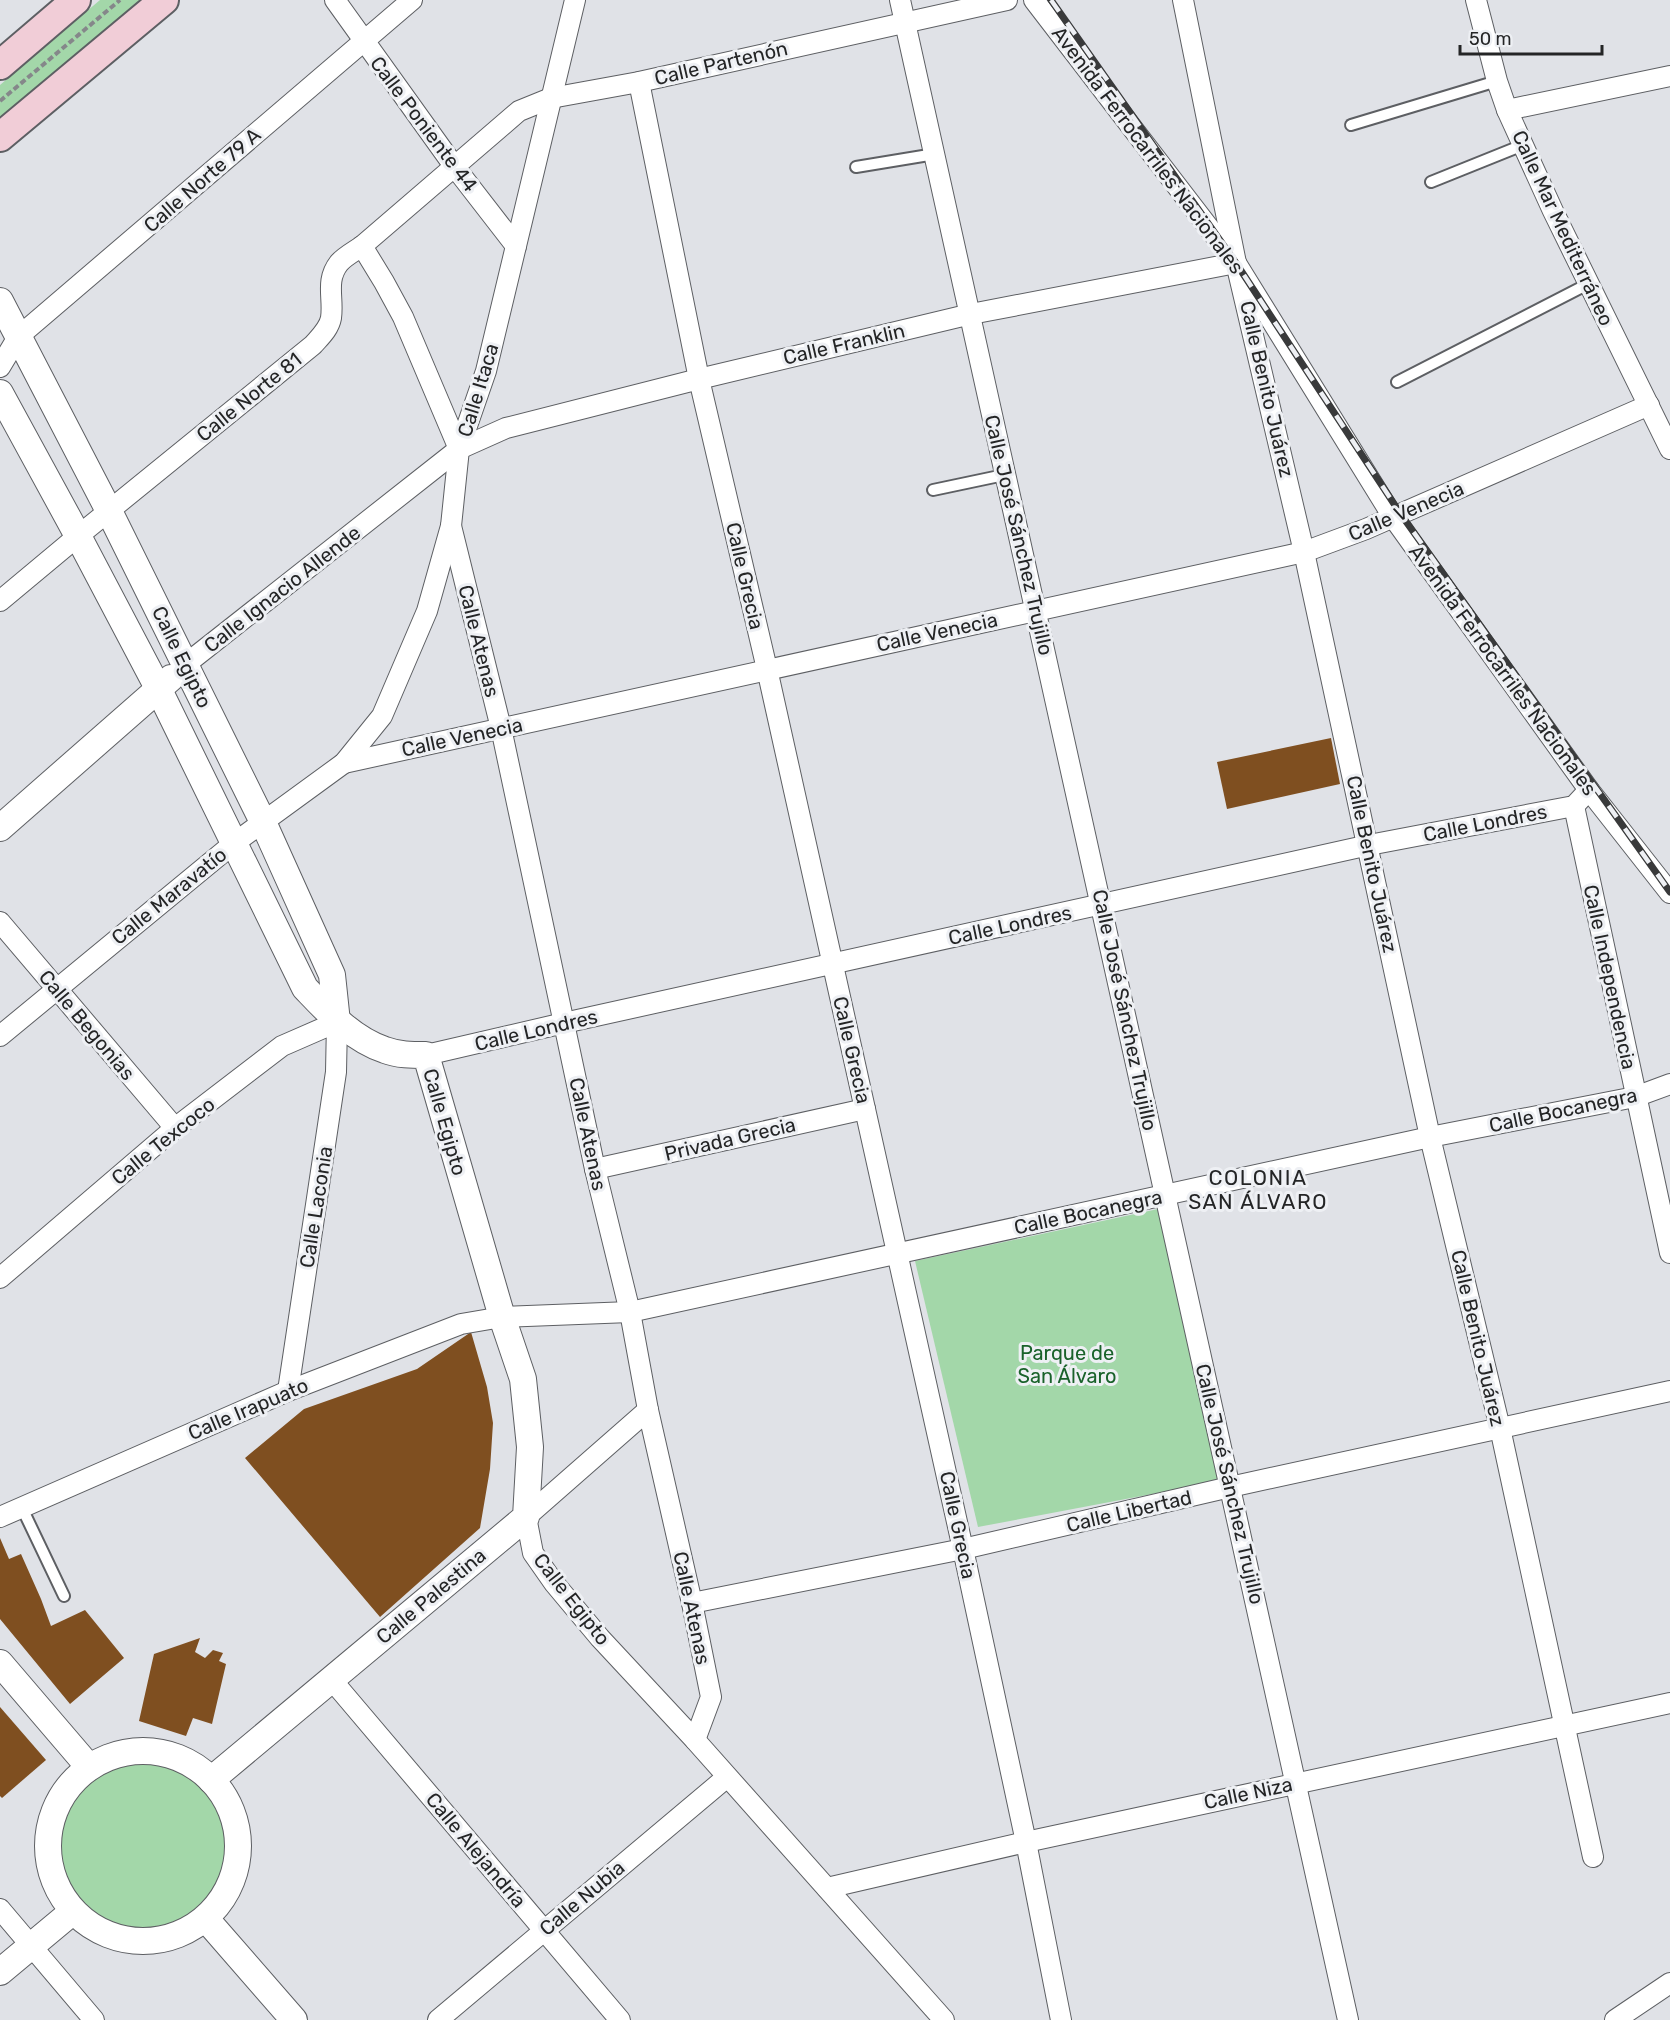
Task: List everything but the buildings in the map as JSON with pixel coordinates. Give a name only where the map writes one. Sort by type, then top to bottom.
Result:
[{"type":"main road","points":[[0,64],[76,0]]},
{"type":"main road","points":[[0,136],[164,0]]},
{"type":"street","name":"Calle Poniente 44","points":[[335,0],[454,166],[516,246]]},
{"type":"street","name":"Calle Norte 79 A","points":[[0,367],[18,337],[412,0]]},
{"type":"street","name":"Calle Itaca","points":[[344,763],[382,717],[427,611],[451,526],[459,449],[486,371],[575,0]]},
{"type":"street","name":"Calle José Sánchez Trujillo","points":[[900,0],[1348,2020]]},
{"type":"street","name":"Calle Partenón","points":[[454,166],[519,111],[551,98],[639,82],[1007,0]]},
{"type":"street","name":"Avenida Ferrocarriles Nacionales","points":[[1035,0],[1236,263],[1393,517],[1589,790],[1670,893]]},
{"type":"street","name":"Calle Benito Juárez","points":[[1183,0],[1236,263],[1304,552],[1369,845],[1430,1137],[1500,1428],[1593,1857]]},
{"type":"street","name":"Calle Mar Mediterráneo","points":[[1476,0],[1507,110],[1588,284],[1670,448]]},
{"type":"street","points":[[1507,110],[1670,76]]},
{"type":"street","name":"Calle Grecia","points":[[639,82],[699,379],[767,669],[963,1549],[1026,1842],[1060,2020]]},
{"type":"street","name":"Calle Norte 81","points":[[0,602],[313,345],[325,333],[331,319],[329,287],[332,274],[340,262],[362,246],[454,166]]},
{"type":"street","points":[[362,246],[403,317],[459,449]]},
{"type":"street","name":"Calle Franklin","points":[[459,449],[506,428],[699,379],[971,314],[1236,263]]},
{"type":"street","name":"Calle Egipto","points":[[0,301],[109,511],[263,822],[332,975],[338,1022]]},
{"type":"street","name":"Calle Egipto","points":[[0,393],[158,688],[305,988],[338,1022],[384,1050],[402,1054],[426,1055],[502,1317],[523,1379],[530,1447],[526,1517],[533,1553],[554,1583],[600,1638],[944,2020]]},
{"type":"street","name":"Calle Venecia","points":[[344,763],[1304,552],[1393,517],[1649,405]]},
{"type":"street","name":"Calle Ignacio Allende","points":[[0,828],[186,664],[459,449]]},
{"type":"street","name":"Calle Atenas","points":[[451,526],[501,728],[595,1169],[630,1312],[648,1410],[711,1697],[694,1740]]},
{"type":"street","name":"Calle Maravatío","points":[[0,1036],[233,844],[344,763]]},
{"type":"street","name":"Calle Londres","points":[[426,1055],[1369,845],[1574,806],[1589,790]]},
{"type":"street","name":"Calle Independencia","points":[[1574,806],[1670,1253]]},
{"type":"street","name":"Calle Begonias","points":[[0,922],[175,1128]]},
{"type":"street","name":"Calle Texcoco","points":[[0,1278],[175,1128],[282,1046],[338,1022]]},
{"type":"street","name":"Calle Laconia","points":[[288,1391],[336,1072],[338,1022]]},
{"type":"street","name":"Calle Bocanegra","points":[[502,1317],[630,1312],[1430,1137],[1635,1097],[1670,1084]]},
{"type":"street","name":"Privada Grecia","points":[[595,1169],[865,1109]]},
{"type":"street","name":"Calle Irapuato","points":[[0,1517],[288,1391],[461,1324],[502,1317]]},
{"type":"street","name":"Calle Libertad","points":[[692,1603],[963,1549],[1230,1487],[1670,1391]]},
{"type":"street","name":"Calle Palestina","points":[[211,1780],[526,1517],[648,1410]]},
{"type":"street","points":[[0,1663],[89,1767]]},
{"type":"street","name":"Calle Alejandría","points":[[331,1679],[620,2020]]},
{"type":"street","name":"Calle Niza","points":[[827,1888],[1026,1842],[1670,1703]]},
{"type":"street","points":[[152,1751],[184,1760],[211,1780],[232,1813],[238,1853],[228,1890],[206,1919],[171,1938],[136,1942],[101,1933],[72,1912],[52,1876],[47,1835],[60,1796],[89,1767],[119,1753],[152,1751]]},
{"type":"street","name":"Calle Nubia","points":[[438,2020],[727,1777]]},
{"type":"street","points":[[0,1909],[94,2020]]},
{"type":"street","points":[[0,1972],[72,1912]]},
{"type":"street","points":[[206,1919],[294,2020]]},
{"type":"street","points":[[1615,2020],[1670,1983]]},
{"type":"lane","points":[[1351,125],[1497,81]]},
{"type":"lane","points":[[1431,182],[1523,146]]},
{"type":"lane","points":[[856,167],[935,154]]},
{"type":"lane","points":[[1397,382],[1588,284]]},
{"type":"lane","points":[[933,489],[1005,475]]},
{"type":"lane","points":[[22,1508],[64,1596]]},
{"type":"path","points":[[0,101],[120,0]]},
{"type":"green space","points":[[100,0],[146,0],[0,124],[0,85]]},
{"type":"green space","name":"Parque de San Álvaro","points":[[1158,1209],[1221,1481],[978,1527],[915,1261]]},
{"type":"green space","points":[[142,1760],[174,1767],[202,1785],[220,1813],[227,1845],[220,1877],[202,1905],[174,1923],[142,1930],[110,1923],[82,1905],[64,1877],[57,1845],[64,1813],[82,1785],[110,1767]]},
{"type":"railway","points":[[1051,0],[1236,263],[1400,513],[1670,892]]},
{"type":"district","name":"COLONIA SAN ÁLVARO","points":[[1258,1190]]}]
